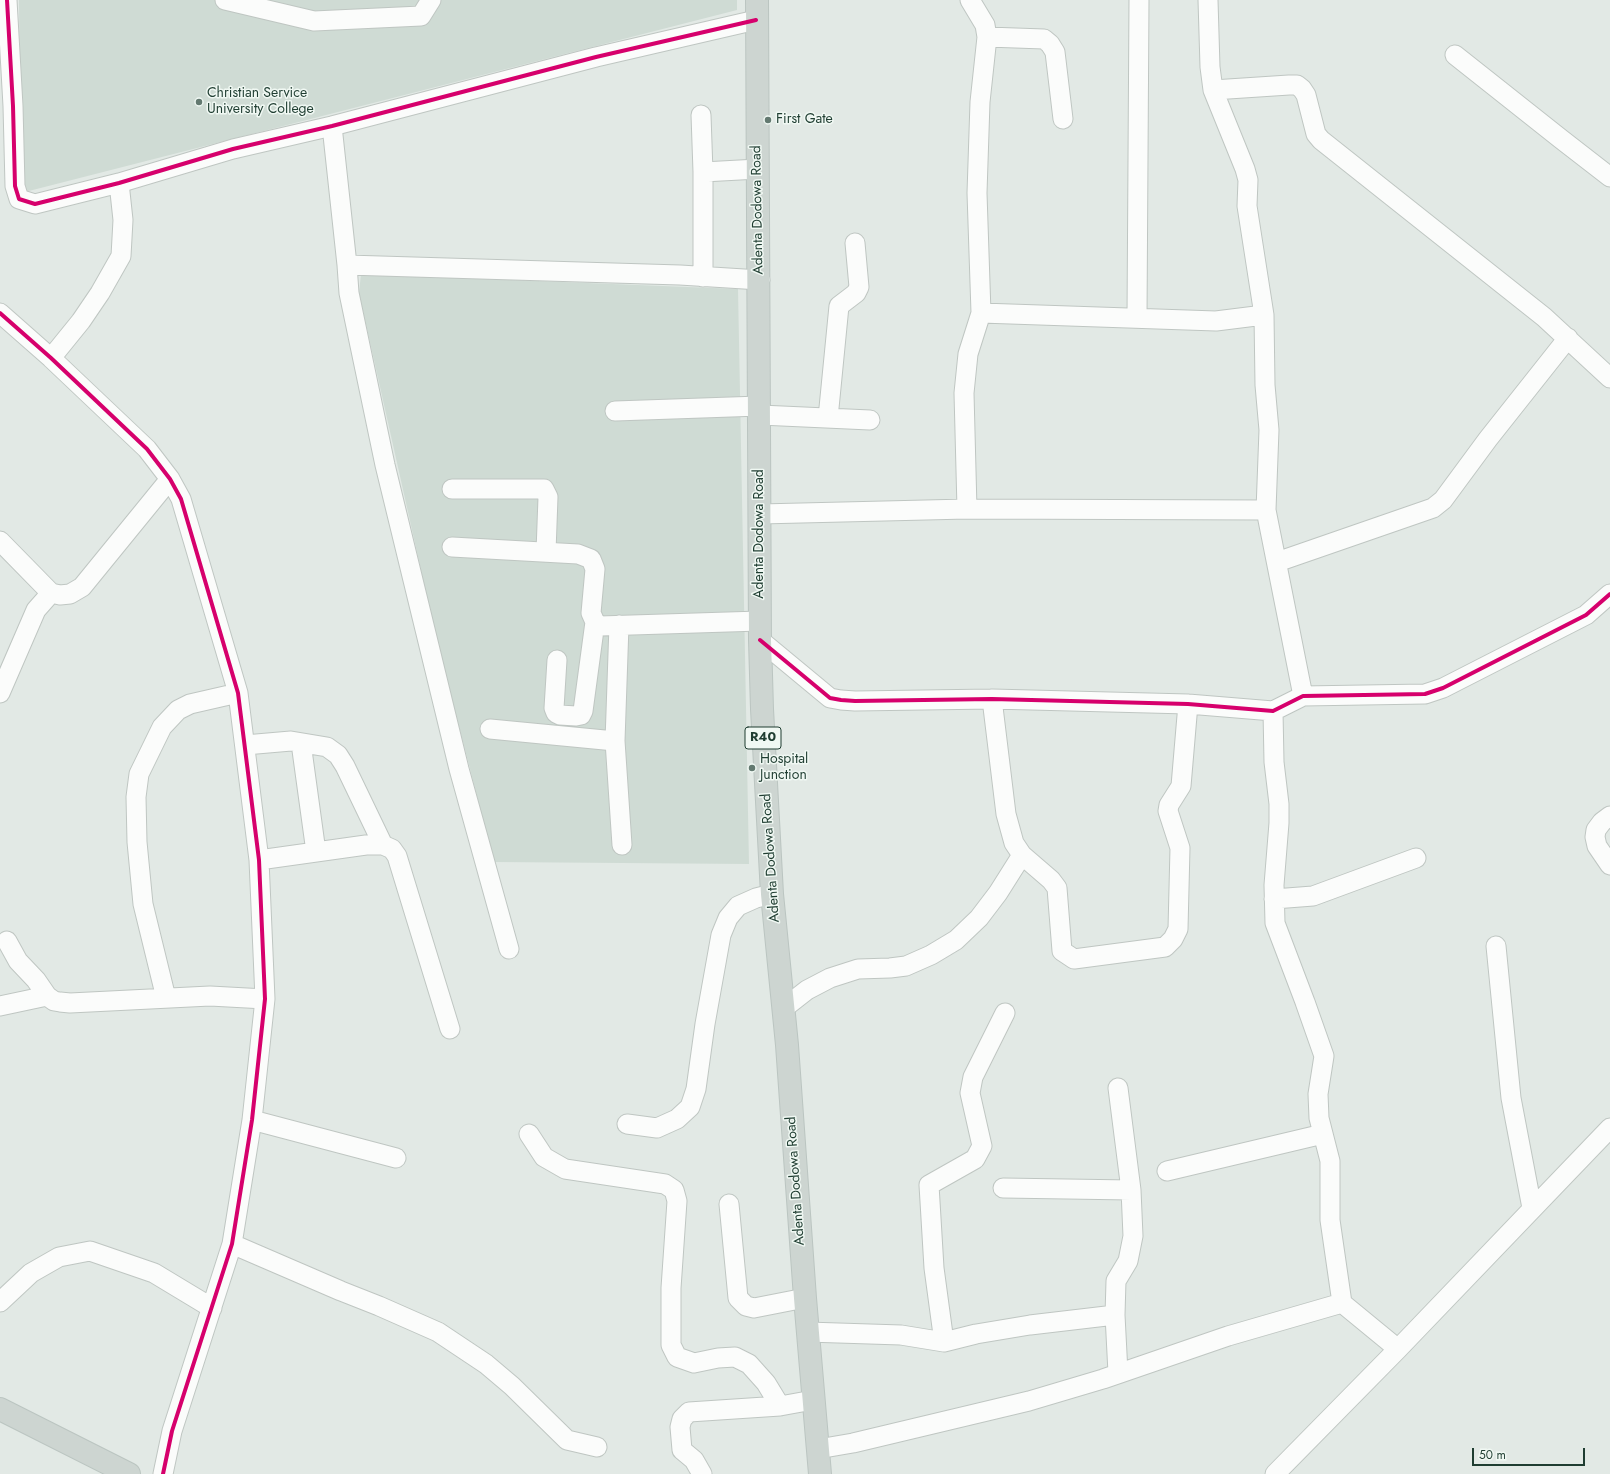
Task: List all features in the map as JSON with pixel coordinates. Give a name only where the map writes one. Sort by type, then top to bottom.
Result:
[{"type":"main road","name":"Adenta Dodowa Road","points":[[757,10],[760,280],[760,631],[762,717],[772,894],[784,1008],[805,1298],[820,1474]]},
{"type":"main road","points":[[0,1409],[129,1474]]},
{"type":"street","points":[[7,0],[13,106],[7,187],[19,199],[35,204],[119,183],[233,149],[332,126],[596,57],[757,10]]},
{"type":"street","points":[[237,1],[314,21],[421,16],[431,0]]},
{"type":"street","points":[[966,509],[964,393],[968,354],[981,313],[977,192],[980,102],[987,37],[985,25],[970,0]]},
{"type":"street","points":[[1137,318],[1139,0]]},
{"type":"street","points":[[1208,0],[1210,67],[1213,90],[1246,174],[1247,206],[1264,315],[1265,385],[1269,430],[1266,510],[1303,696]]},
{"type":"street","points":[[987,37],[1044,39],[1050,44],[1055,52],[1063,119]]},
{"type":"street","points":[[1455,55],[1561,140],[1610,176]]},
{"type":"street","points":[[1213,90],[1289,85],[1297,86],[1302,89],[1306,95],[1316,134],[1321,140],[1544,316],[1610,378]]},
{"type":"street","points":[[701,115],[703,172],[703,277]]},
{"type":"street","points":[[332,126],[348,265],[349,293],[385,465],[459,769],[509,949]]},
{"type":"street","points":[[703,172],[758,169]]},
{"type":"street","points":[[51,358],[100,293],[121,256],[123,220],[119,183]]},
{"type":"street","points":[[828,418],[839,306],[856,293],[859,287],[855,243]]},
{"type":"street","points":[[348,265],[760,280]]},
{"type":"street","points":[[0,313],[51,358],[148,449],[170,479],[181,499],[238,693],[259,860],[265,999],[252,1120],[232,1244],[172,1431],[163,1474]]},
{"type":"street","points":[[981,313],[1216,321],[1264,315]]},
{"type":"street","points":[[1277,562],[1433,508],[1443,500],[1488,439],[1568,338]]},
{"type":"street","points":[[615,411],[760,410],[828,418],[870,420]]},
{"type":"street","points":[[0,541],[51,593],[60,595],[70,594],[82,587],[170,479]]},
{"type":"street","points":[[452,489],[544,489],[548,497],[546,552]]},
{"type":"street","points":[[760,514],[966,509],[1266,510]]},
{"type":"street","points":[[452,547],[578,554],[591,559],[595,569],[591,613],[595,622],[600,626],[619,625],[760,631],[830,698],[855,701],[992,699],[1188,704],[1273,711],[1303,696],[1425,694],[1443,688],[1586,615],[1610,594]]},
{"type":"street","points":[[0,693],[36,610],[51,593]]},
{"type":"street","points":[[557,660],[554,708],[556,713],[560,715],[581,715],[583,711],[595,622]]},
{"type":"street","points":[[619,625],[615,742],[622,845]]},
{"type":"street","points":[[166,998],[143,904],[137,842],[136,798],[139,774],[162,728],[178,710],[190,704],[238,693]]},
{"type":"street","points":[[992,699],[1006,814],[1014,842],[1022,855],[1051,880],[1057,888],[1062,951],[1074,959],[1165,947],[1173,939],[1178,930],[1180,848],[1168,811],[1169,805],[1181,786],[1188,704]]},
{"type":"street","points":[[1273,711],[1274,762],[1279,804],[1274,899],[1275,922],[1324,1056],[1318,1094],[1319,1118],[1330,1161],[1330,1220],[1342,1303],[1398,1349]]},
{"type":"street","points":[[490,729],[615,742]]},
{"type":"street","points":[[245,745],[291,741],[327,747],[338,755],[383,845]]},
{"type":"street","points":[[301,742],[316,852]]},
{"type":"street","points":[[1610,816],[1602,822],[1596,830],[1595,837],[1597,846],[1610,865]]},
{"type":"street","points":[[259,860],[366,845],[383,845],[392,849],[397,856],[450,1029]]},
{"type":"street","points":[[784,1008],[807,990],[830,978],[858,969],[890,968],[912,964],[931,956],[956,940],[979,918],[998,893],[1022,855]]},
{"type":"street","points":[[1274,899],[1313,896],[1416,858]]},
{"type":"street","points":[[627,1124],[657,1128],[677,1120],[690,1107],[696,1089],[705,1024],[721,935],[728,918],[738,906],[756,898],[772,894]]},
{"type":"street","points":[[7,941],[18,961],[36,980],[47,996],[54,1001],[70,1003],[210,996],[265,999]]},
{"type":"street","points":[[1496,946],[1511,1098],[1532,1208]]},
{"type":"street","points":[[0,1006],[47,996]]},
{"type":"street","points":[[944,1342],[934,1268],[929,1185],[974,1159],[982,1146],[970,1093],[973,1077],[1005,1013]]},
{"type":"street","points":[[1118,1088],[1131,1190],[1133,1236],[1128,1262],[1116,1281],[1115,1315],[1118,1373]]},
{"type":"street","points":[[252,1120],[396,1158]]},
{"type":"street","points":[[1275,1474],[1398,1349],[1610,1128]]},
{"type":"street","points":[[529,1134],[544,1157],[565,1168],[665,1184],[674,1190],[677,1201],[671,1288],[671,1345],[677,1357],[694,1363],[718,1358],[735,1357],[749,1364],[766,1383],[780,1406]]},
{"type":"street","points":[[1167,1171],[1323,1134]]},
{"type":"street","points":[[1003,1188],[1131,1190]]},
{"type":"street","points":[[729,1204],[738,1298],[746,1306],[754,1308],[805,1298]]},
{"type":"street","points":[[232,1244],[438,1332],[486,1364],[512,1386],[567,1440],[597,1447]]},
{"type":"street","points":[[0,1302],[31,1273],[59,1257],[90,1251],[154,1273],[212,1308]]},
{"type":"street","points":[[818,1449],[853,1443],[1006,1406],[1118,1373],[1228,1336],[1342,1303]]},
{"type":"street","points":[[808,1332],[901,1335],[944,1342],[976,1334],[1030,1325],[1115,1315]]},
{"type":"street","points":[[702,1474],[694,1460],[682,1450],[680,1427],[682,1419],[689,1412],[780,1406],[813,1400]]},
{"type":"shaded area","name":"Christian Service University College","points":[[19,0],[737,0],[737,10],[21,193]]},
{"type":"shaded area","points":[[361,274],[738,289],[749,864],[494,862],[436,637],[359,293]]},
{"type":"cycle path","points":[[7,0],[13,106],[15,186],[19,199],[35,204],[119,183],[233,149],[332,126],[596,57],[756,20]]},
{"type":"cycle path","points":[[0,313],[51,358],[147,449],[170,479],[181,499],[238,693],[259,860],[265,999],[252,1120],[232,1244],[172,1431],[163,1474]]},
{"type":"cycle path","points":[[760,640],[830,698],[841,700],[992,699],[1188,704],[1273,711],[1303,696],[1425,694],[1443,688],[1586,615],[1610,594]]},
{"type":"place","name":"Christian Service University College","points":[[199,102]]},
{"type":"place","name":"First Gate","points":[[768,120]]},
{"type":"place","name":"Hospital Junction","points":[[752,768]]}]
